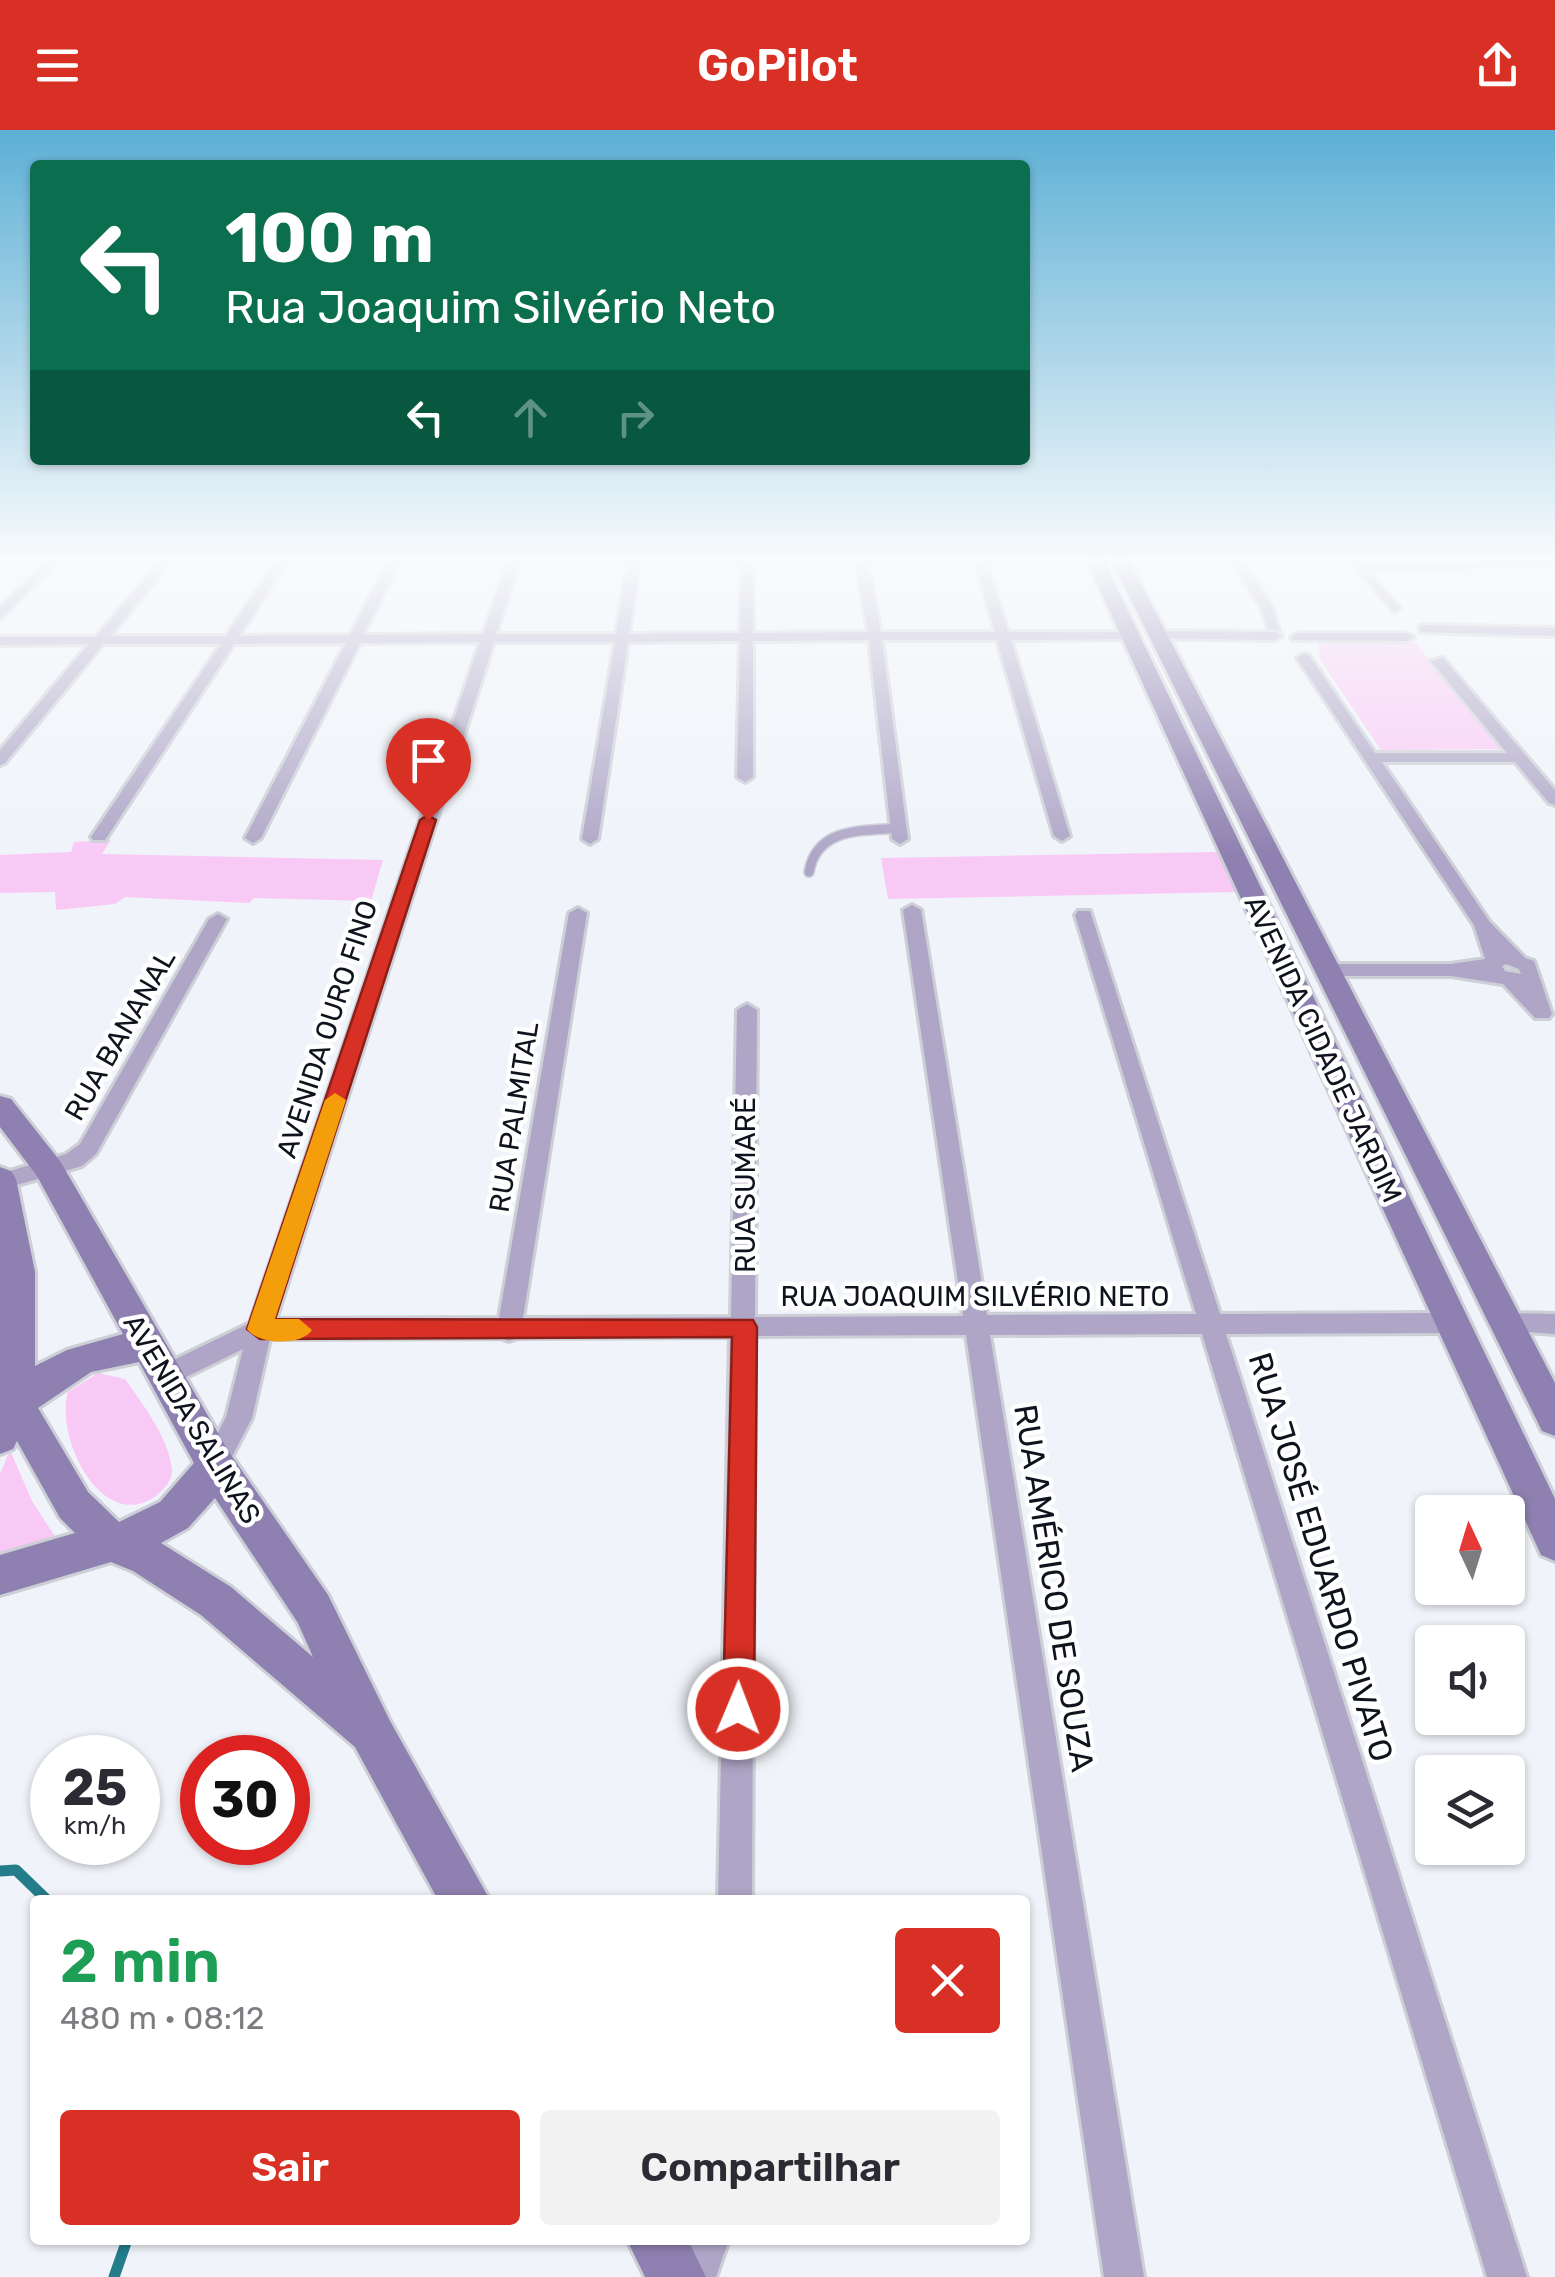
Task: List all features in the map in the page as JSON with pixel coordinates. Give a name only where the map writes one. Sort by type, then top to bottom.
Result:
[{"type":"main road","name":"AVENIDA CIDADE JARDIM","points":[[1151,655],[1217,814],[1321,1046],[1555,1542]]},
{"type":"main road","name":"AVENIDA CIDADE JARDIM","points":[[1155,655],[1247,814],[1555,1420]]},
{"type":"main road","points":[[1217,814],[1247,814]]},
{"type":"main road","points":[[1321,1046],[1365,1044]]},
{"type":"main road","name":"AVENIDA SALINAS","points":[[0,1106],[49,1169],[215,1464],[313,1608],[374,1738],[462,1895]]},
{"type":"main road","points":[[0,1180],[18,1272],[8,1421]]},
{"type":"main road","points":[[8,1421],[76,1358],[155,1362]]},
{"type":"main road","name":"AVENIDA SALINAS","points":[[8,1421],[74,1505],[114,1544],[147,1557],[216,1601],[374,1738]]},
{"type":"main road","points":[[0,1575],[114,1544],[181,1514],[215,1464]]},
{"type":"main road","points":[[659,2245],[677,2277]]},
{"type":"street","points":[[0,760],[88,655]]},
{"type":"street","points":[[100,837],[218,655]]},
{"type":"street","points":[[253,838],[348,655]]},
{"type":"street","name":"AVENIDA OURO FINO","points":[[215,1464],[239,1418],[260,1329],[482,655]]},
{"type":"street","points":[[590,839],[617,655]]},
{"type":"street","points":[[745,776],[747,655]]},
{"type":"street","points":[[878,655],[899,834]]},
{"type":"street","points":[[1006,655],[1062,836]]},
{"type":"street","points":[[1301,655],[1555,1033]]},
{"type":"street","points":[[1433,655],[1555,800]]},
{"type":"street","points":[[1370,758],[1518,757]]},
{"type":"street","name":"RUA AMÉRICO DE SOUZA","points":[[912,910],[1124,2277]]},
{"type":"street","name":"RUA PALMITAL","points":[[509,1330],[578,913]]},
{"type":"street","name":"RUA JOSÉ EDUARDO PIVATO","points":[[1084,915],[1507,2277]]},
{"type":"street","name":"RUA BANANAL","points":[[0,1180],[49,1169],[88,1149],[218,919]]},
{"type":"street","points":[[1513,970],[1555,963]]},
{"type":"street","points":[[1328,970],[1555,972]]},
{"type":"street","name":"RUA SUMARÉ","points":[[735,1895],[746,1010]]},
{"type":"street","name":"RUA JOAQUIM SILVÉRIO NETO","points":[[260,1329],[1450,1323]]},
{"type":"street","points":[[1506,1324],[1555,1324]]},
{"type":"street","points":[[155,1362],[260,1329]]},
{"type":"street","points":[[696,2277],[707,2245]]},
{"type":"lane","points":[[808,872],[809,857],[821,841],[838,834],[899,834]]},
{"type":"shaded area","points":[[1425,655],[1504,749],[1381,750],[1319,658]]},
{"type":"shaded area","points":[[111,840],[102,854],[383,860],[371,901],[254,898],[249,903],[125,897],[115,904],[56,910],[55,892],[0,893],[0,855],[71,852],[74,842]]},
{"type":"shaded area","points":[[1218,852],[1237,892],[888,899],[881,858]]},
{"type":"shaded area","points":[[98,1373],[125,1379],[154,1422],[170,1458],[172,1474],[168,1484],[157,1495],[137,1504],[119,1503],[102,1493],[87,1476],[69,1434],[68,1392]]},
{"type":"shaded area","points":[[10,1450],[32,1501],[56,1538],[0,1563],[0,1474]]},
{"type":"waterway","points":[[0,1871],[16,1870],[42,1895]]},
{"type":"waterway","points":[[114,2277],[125,2245]]},
{"type":"slow traffic","points":[[299,1330],[260,1329],[335,1100]]},
{"type":"route","points":[[428,820],[260,1329],[744,1327],[738,1709]]}]
